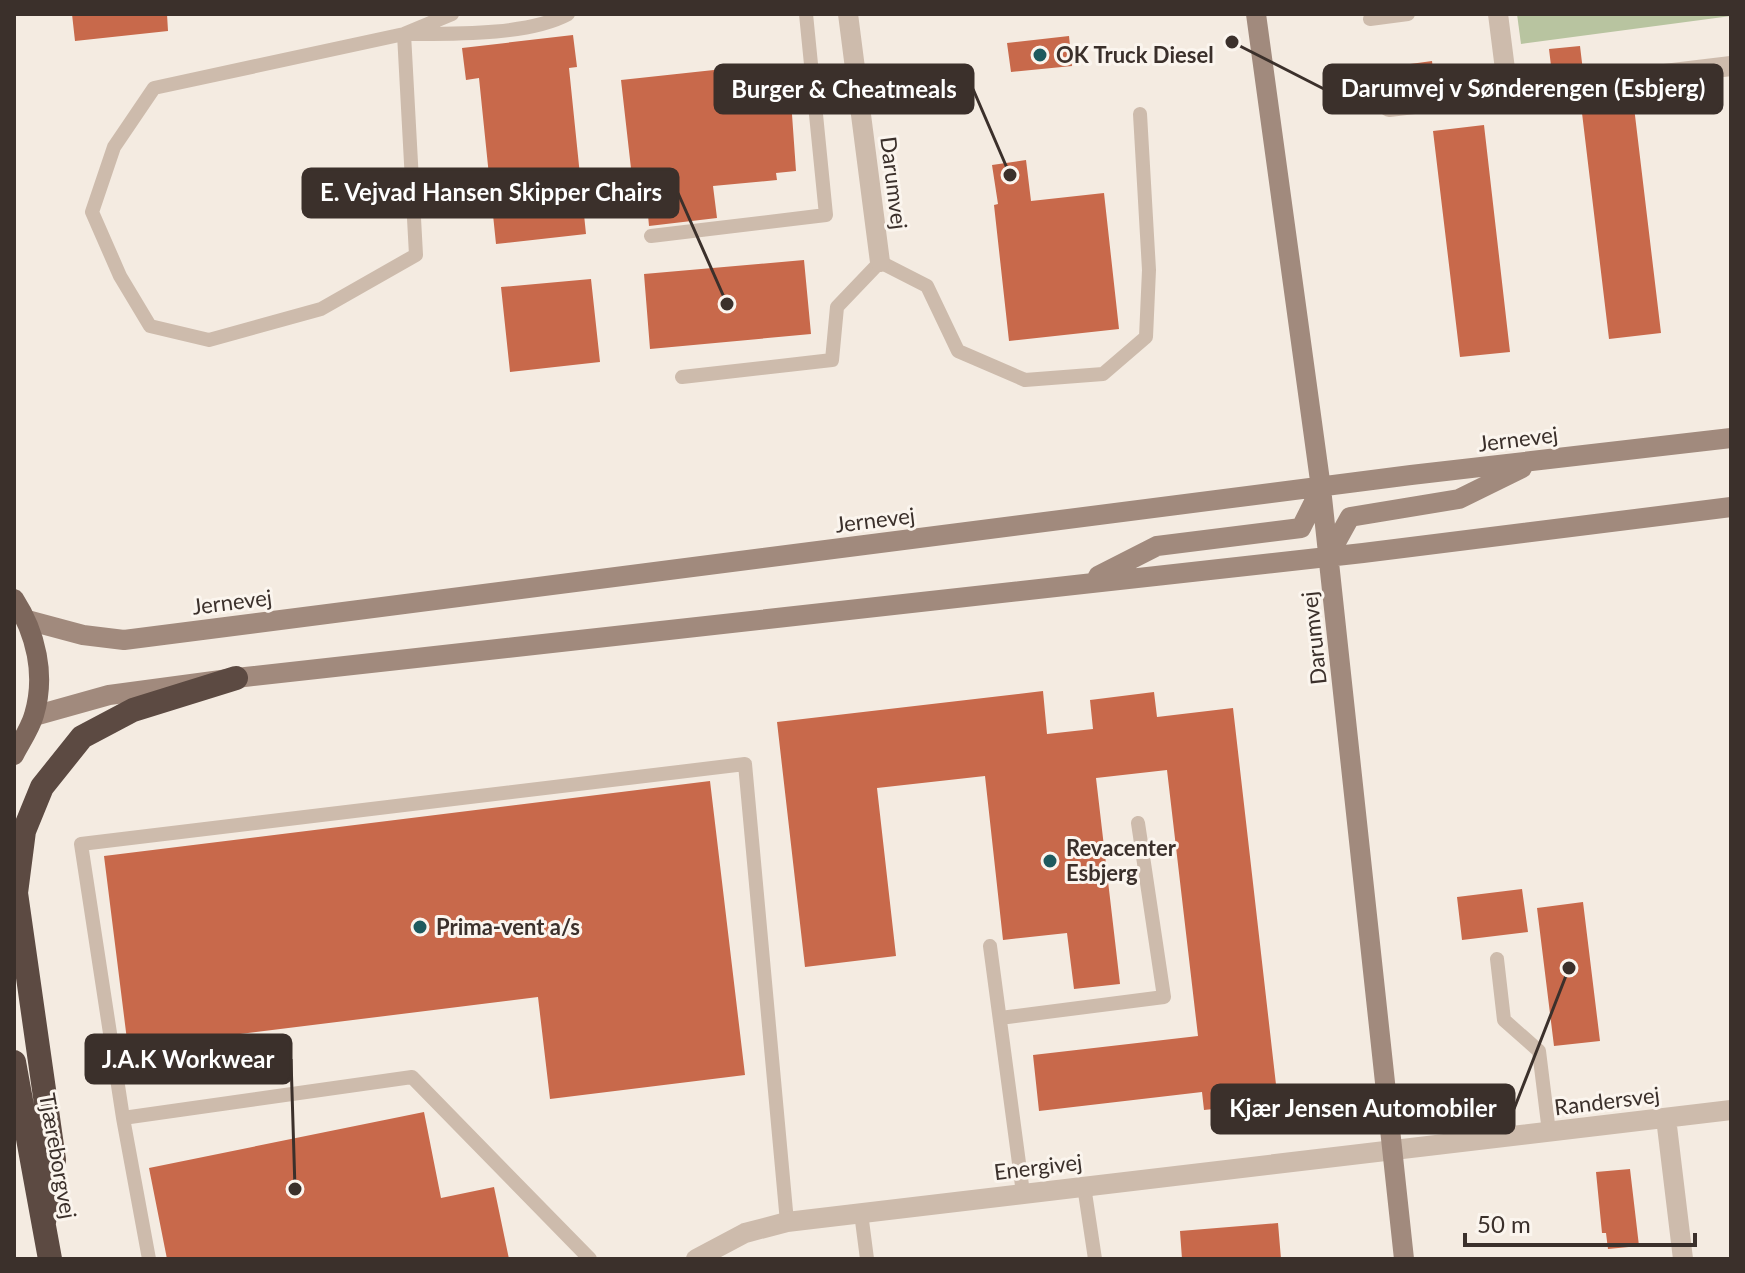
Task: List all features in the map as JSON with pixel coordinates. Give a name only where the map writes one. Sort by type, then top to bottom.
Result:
[{"type":"highway","points":[[44,1222],[54,1160],[16,893],[24,831],[42,787],[82,737],[133,710],[236,678]]},
{"type":"highway","name":"Tjæreborgvej","points":[[14,1062],[50,1259]]},
{"type":"main road","name":"Darumvej","points":[[1256,14],[1329,555],[1404,1259]]},
{"type":"main road","name":"Jernevej","points":[[27,620],[83,635],[124,640],[1731,438]]},
{"type":"main road","points":[[1329,555],[1350,517],[1459,499],[1537,460]]},
{"type":"main road","points":[[1086,582],[1157,546],[1301,528],[1321,488]]},
{"type":"main road","points":[[34,716],[109,695],[236,678],[1731,507]]},
{"type":"main road","points":[[14,599],[27,620],[37,651],[39,684],[34,716],[14,755]]},
{"type":"street","name":"Darumvej","points":[[848,14],[880,262]]},
{"type":"street","points":[[1498,14],[1508,93]]},
{"type":"street","points":[[1389,107],[1731,66]]},
{"type":"street","name":"Randersvej","points":[[1393,1151],[1731,1110]]},
{"type":"street","points":[[1666,1118],[1683,1259]]},
{"type":"street","name":"Energivej","points":[[696,1259],[745,1233],[787,1222],[1393,1151]]},
{"type":"lane","points":[[404,34],[416,255],[321,309],[209,340],[150,326],[120,276],[92,212],[114,147],[154,88],[404,34],[452,14]]},
{"type":"lane","points":[[404,34],[461,35],[550,24],[568,14]]},
{"type":"lane","points":[[651,236],[826,215],[806,14]]},
{"type":"lane","points":[[1370,19],[1408,14]]},
{"type":"lane","points":[[682,377],[832,360],[837,307],[880,262],[927,286],[958,351],[1025,380],[1103,374],[1146,337],[1149,270],[1140,114]]},
{"type":"lane","points":[[149,1259],[123,1118],[81,844],[745,764],[787,1222]]},
{"type":"lane","points":[[1000,1018],[1164,997],[1138,823]]},
{"type":"lane","points":[[990,946],[1023,1193]]},
{"type":"lane","points":[[1497,959],[1504,1020],[1539,1051],[1549,1132]]},
{"type":"lane","points":[[123,1118],[412,1077],[590,1259]]},
{"type":"lane","points":[[1084,1186],[1095,1259]]},
{"type":"lane","points":[[861,1213],[867,1259]]},
{"type":"green space","points":[[1517,14],[1731,14],[1731,16],[1521,44]]},
{"type":"building","points":[[72,14],[167,14],[168,31],[75,41]]},
{"type":"building","points":[[573,35],[577,67],[569,68],[586,234],[496,244],[479,78],[466,80],[462,48]]},
{"type":"building","points":[[1069,36],[1072,66],[1011,72],[1007,43]]},
{"type":"building","points":[[1580,46],[1583,71],[1552,74],[1549,49]]},
{"type":"building","points":[[1432,61],[1435,87],[1377,95],[1374,69]]},
{"type":"building","points":[[751,66],[752,76],[789,72],[796,171],[776,173],[777,180],[713,186],[717,218],[649,226],[646,193],[634,195],[621,80]]},
{"type":"building","points":[[1634,107],[1661,333],[1609,339],[1582,113]]},
{"type":"building","points":[[1484,125],[1510,352],[1460,357],[1433,131]]},
{"type":"building","points":[[1026,160],[1031,201],[1104,193],[1119,329],[1009,341],[992,165]]},
{"type":"building","points":[[804,260],[811,334],[650,349],[644,274]]},
{"type":"building","points":[[591,279],[600,362],[510,372],[501,287]]},
{"type":"building","name":"Revacenter Esbjerg","points":[[1043,691],[1047,734],[1093,729],[1090,700],[1154,692],[1157,717],[1233,708],[1278,1102],[1204,1110],[1202,1092],[1039,1111],[1033,1055],[1198,1036],[1167,770],[1096,778],[1120,984],[1074,989],[1067,933],[1003,940],[985,776],[877,788],[896,956],[805,967],[777,722]]},
{"type":"building","name":"Prima-vent a/s","points":[[710,781],[745,1075],[550,1099],[538,997],[128,1048],[104,856]]},
{"type":"building","points":[[1522,889],[1528,932],[1462,940],[1457,897]]},
{"type":"building","points":[[1583,902],[1600,1041],[1554,1046],[1537,908]]},
{"type":"building","points":[[424,1112],[441,1198],[494,1187],[509,1259],[167,1259],[149,1168]]},
{"type":"building","points":[[1630,1169],[1639,1246],[1608,1249],[1606,1233],[1602,1233],[1596,1172]]},
{"type":"building","points":[[1278,1223],[1281,1259],[1182,1259],[1180,1231]]},
{"type":"place","name":"Darumvej v Sønderengen (Esbjerg)","points":[[1232,42]]},
{"type":"place","name":"OK Truck Diesel","points":[[1040,55]]},
{"type":"place","name":"Burger & Cheatmeals","points":[[1010,175]]},
{"type":"place","name":"E. Vejvad Hansen Skipper Chairs","points":[[727,304]]},
{"type":"place","name":"Revacenter Esbjerg","points":[[1050,861]]},
{"type":"place","name":"Prima-vent a/s","points":[[420,927]]},
{"type":"place","name":"Kjær Jensen Automobiler","points":[[1569,968]]},
{"type":"place","name":"J.A.K Workwear","points":[[295,1189]]}]
